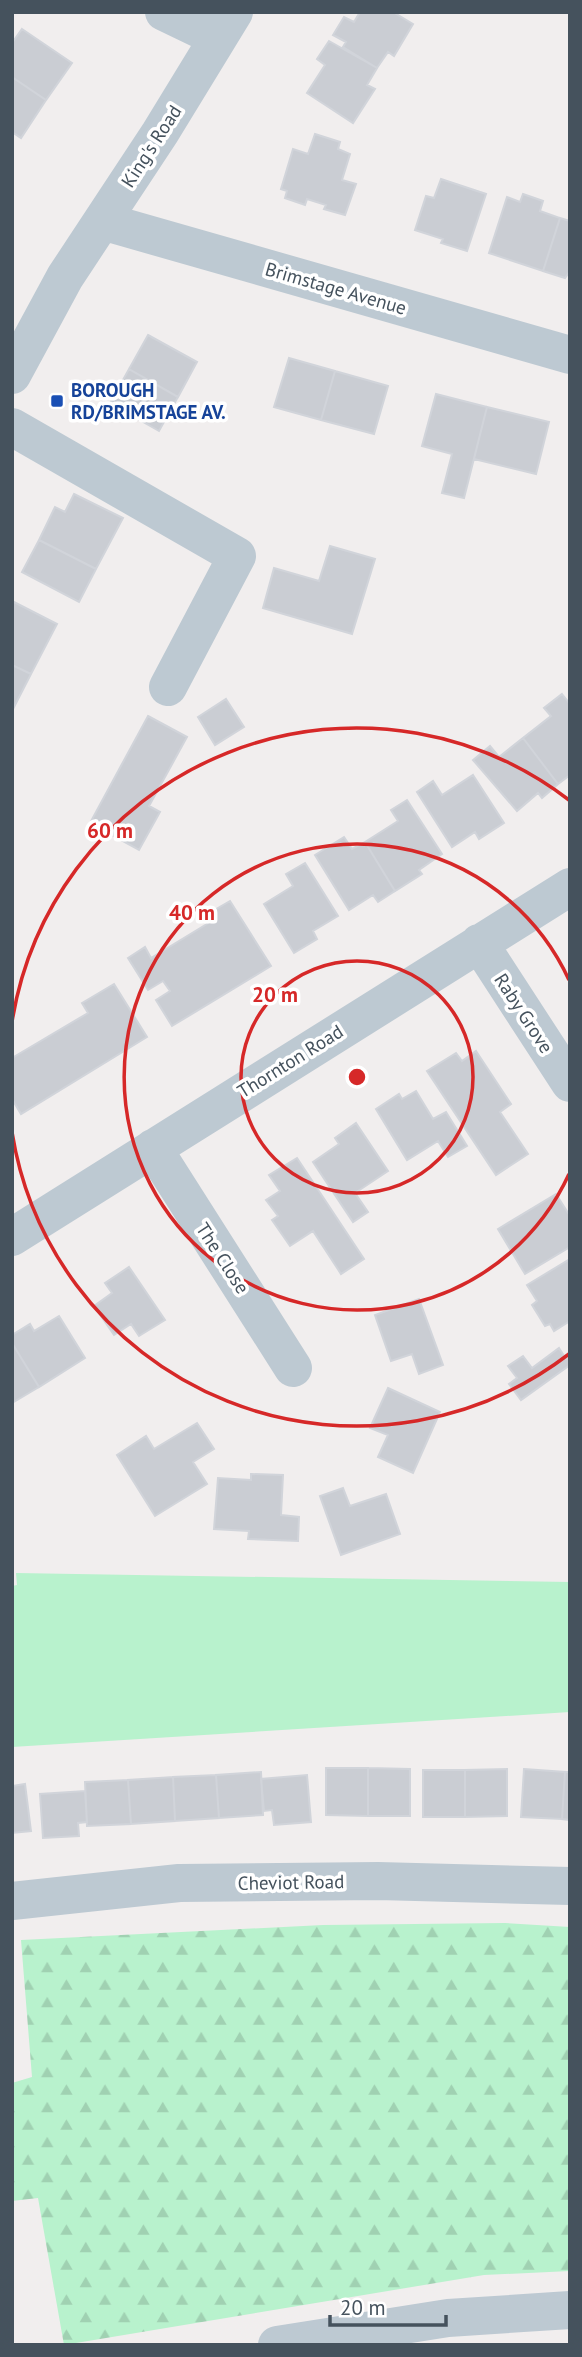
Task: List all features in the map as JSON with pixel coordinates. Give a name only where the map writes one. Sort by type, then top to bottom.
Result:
[{"type":"street","points":[[163,12],[226,25]]},
{"type":"street","name":"King's Road","points":[[12,375],[65,277],[226,25]]},
{"type":"street","name":"Brimstage Avenue","points":[[102,221],[570,355]]},
{"type":"street","points":[[12,427],[237,556],[168,687]]},
{"type":"street","name":"Thornton Road","points":[[12,1237],[570,887]]},
{"type":"street","name":"Raby Grove","points":[[479,943],[570,1083]]},
{"type":"street","name":"The Close","points":[[153,1148],[293,1368]]},
{"type":"street","name":"Cheviot Road","points":[[12,1901],[179,1883],[378,1881],[570,1886]]},
{"type":"street","points":[[277,2345],[448,2318],[570,2310]]},
{"type":"green space","points":[[16,1573],[570,1582],[570,1712],[12,1747],[12,1586],[17,1585]]},
{"type":"green space","points":[[505,1923],[570,1927],[570,2271],[484,2275],[64,2345],[38,2198],[12,2201],[12,2083],[32,2077],[21,1940],[323,1925]]},
{"type":"building","points":[[360,12],[393,12],[413,24],[394,56],[388,52],[377,68],[343,47],[346,42],[333,35],[344,17],[354,22]]},
{"type":"building","points":[[22,29],[72,63],[46,100],[12,77],[12,43]]},
{"type":"building","points":[[329,41],[377,68],[367,85],[375,89],[353,123],[307,93],[325,65],[317,59]]},
{"type":"building","points":[[12,77],[46,100],[21,138],[12,132]]},
{"type":"building","points":[[315,134],[340,142],[338,149],[350,154],[342,180],[356,184],[345,215],[324,209],[326,205],[307,199],[305,205],[285,198],[287,191],[281,189],[293,149],[308,154]]},
{"type":"building","points":[[441,179],[486,194],[467,251],[441,243],[443,239],[415,230],[426,196],[434,198]]},
{"type":"building","points":[[523,194],[543,201],[540,211],[560,218],[543,271],[489,253],[507,197],[520,202]]},
{"type":"building","points":[[560,218],[570,221],[570,271],[565,278],[543,271]]},
{"type":"building","points":[[148,335],[197,362],[178,397],[129,369]]},
{"type":"building","points":[[289,358],[335,371],[321,420],[274,407]]},
{"type":"building","points":[[129,369],[178,397],[159,431],[110,403]]},
{"type":"building","points":[[335,371],[388,386],[374,434],[321,420]]},
{"type":"building","points":[[436,394],[487,407],[464,498],[442,493],[452,454],[422,446]]},
{"type":"building","points":[[487,407],[549,422],[536,474],[474,459]]},
{"type":"building","points":[[74,494],[123,518],[96,569],[39,540],[55,507],[65,512]]},
{"type":"building","points":[[39,540],[96,569],[79,602],[22,572]]},
{"type":"building","points":[[330,546],[375,559],[352,634],[263,608],[274,568],[319,581]]},
{"type":"building","points":[[12,601],[57,624],[31,674],[12,665]]},
{"type":"building","points":[[12,665],[31,674],[12,711]]},
{"type":"building","points":[[562,694],[570,704],[570,775],[558,784],[523,738],[551,716],[544,708]]},
{"type":"building","points":[[226,699],[244,727],[215,745],[198,717]]},
{"type":"building","points":[[148,716],[187,737],[149,806],[160,812],[139,850],[90,823]]},
{"type":"building","points":[[523,738],[558,784],[542,798],[538,793],[517,811],[473,760],[490,746],[499,757]]},
{"type":"building","points":[[473,775],[504,823],[479,839],[475,832],[452,847],[417,792],[433,781],[442,795]]},
{"type":"building","points":[[407,800],[442,854],[419,870],[422,874],[395,891],[365,842],[398,821],[391,810]]},
{"type":"building","points":[[344,837],[352,849],[365,842],[395,891],[378,902],[373,895],[349,910],[315,855]]},
{"type":"building","points":[[305,863],[338,916],[313,931],[317,939],[294,953],[264,904],[293,886],[286,874]]},
{"type":"building","points":[[230,901],[271,966],[172,1026],[156,1000],[170,991],[163,981],[148,990],[128,958],[145,947],[151,958],[215,919],[211,912]]},
{"type":"building","points":[[114,984],[147,1037],[21,1114],[12,1099],[12,1058],[88,1013],[82,1003]]},
{"type":"building","points":[[476,1051],[511,1104],[500,1112],[528,1154],[496,1175],[427,1071],[456,1053],[462,1061]]},
{"type":"building","points":[[416,1091],[433,1119],[446,1112],[467,1146],[448,1157],[438,1141],[407,1160],[376,1109],[399,1094],[402,1099]]},
{"type":"building","points":[[356,1123],[388,1171],[355,1193],[368,1212],[353,1222],[313,1162],[339,1144],[335,1138]]},
{"type":"building","points":[[297,1158],[364,1259],[341,1274],[313,1231],[290,1246],[272,1220],[278,1216],[266,1200],[280,1191],[269,1175]]},
{"type":"building","points":[[556,1194],[570,1216],[570,1247],[525,1274],[498,1229]]},
{"type":"building","points":[[570,1259],[570,1321],[554,1331],[550,1324],[545,1326],[532,1305],[537,1301],[527,1285]]},
{"type":"building","points":[[129,1267],[165,1320],[139,1336],[131,1324],[114,1335],[94,1306],[112,1293],[105,1283]]},
{"type":"building","points":[[419,1299],[443,1365],[419,1374],[412,1354],[391,1361],[375,1315]]},
{"type":"building","points":[[59,1316],[85,1358],[39,1387],[12,1343],[12,1335],[30,1324],[34,1331]]},
{"type":"building","points":[[12,1343],[39,1387],[12,1403]]},
{"type":"building","points":[[559,1348],[566,1359],[570,1357],[570,1365],[521,1400],[509,1384],[517,1378],[508,1366],[523,1356],[532,1368]]},
{"type":"building","points":[[388,1388],[440,1412],[413,1473],[378,1457],[388,1435],[370,1428]]},
{"type":"building","points":[[197,1423],[214,1449],[193,1462],[207,1484],[155,1516],[117,1455],[146,1436],[154,1449]]},
{"type":"building","points":[[251,1474],[283,1475],[281,1515],[299,1517],[298,1541],[248,1539],[249,1531],[214,1529],[218,1478],[251,1480]]},
{"type":"building","points":[[343,1488],[350,1506],[386,1494],[400,1534],[341,1555],[320,1496]]},
{"type":"building","points":[[326,1768],[368,1768],[368,1816],[326,1815]]},
{"type":"building","points":[[368,1768],[410,1769],[410,1816],[368,1816]]},
{"type":"building","points":[[507,1769],[507,1816],[465,1817],[465,1770]]},
{"type":"building","points":[[524,1769],[565,1772],[562,1819],[521,1817]]},
{"type":"building","points":[[423,1770],[465,1770],[465,1817],[423,1817]]},
{"type":"building","points":[[261,1772],[263,1815],[219,1818],[216,1775]]},
{"type":"building","points":[[565,1772],[570,1772],[570,1820],[562,1819]]},
{"type":"building","points":[[216,1775],[219,1818],[175,1821],[173,1777]]},
{"type":"building","points":[[307,1775],[311,1822],[274,1825],[272,1810],[264,1811],[261,1779]]},
{"type":"building","points":[[173,1777],[175,1821],[131,1824],[128,1780]]},
{"type":"building","points":[[128,1780],[131,1824],[87,1826],[85,1782]]},
{"type":"building","points":[[25,1784],[31,1831],[12,1833],[12,1786]]},
{"type":"building","points":[[85,1791],[87,1822],[78,1823],[79,1836],[43,1838],[40,1794]]},
{"type":"place","name":"BOROUGH RD/BRIMSTAGE AV.","points":[[57,401]]}]
